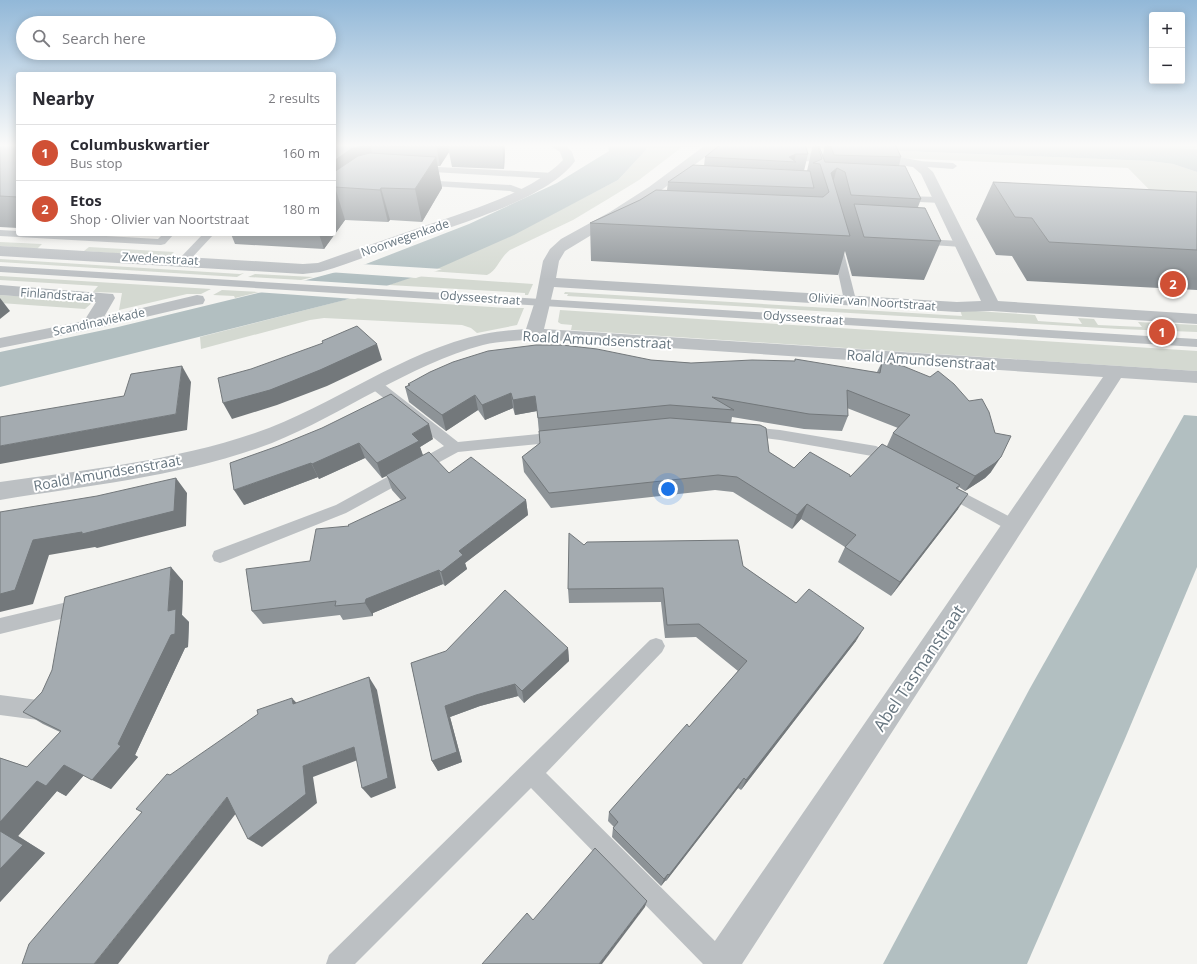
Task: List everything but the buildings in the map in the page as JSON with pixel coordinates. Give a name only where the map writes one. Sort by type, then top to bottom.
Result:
[{"type":"street","name":"Noorwegenkade","points":[[320,267],[471,215],[531,189]]},
{"type":"street","points":[[534,334],[543,302],[551,261],[556,251],[585,232],[621,217],[663,189]]},
{"type":"street","points":[[935,189],[992,306]]},
{"type":"street","name":"Zwedenstraat","points":[[0,250],[303,269],[320,267]]},
{"type":"street","name":"Olivier van Noortstraat","points":[[547,282],[957,307],[992,306],[1197,319]]},
{"type":"street","name":"Finlandstraat","points":[[0,290],[106,298],[90,325]]},
{"type":"street","name":"Scandinaviëkade","points":[[0,343],[90,325],[197,300]]},
{"type":"street","name":"Roald Amundsenstraat","points":[[0,491],[138,470],[212,453],[263,438],[320,414],[428,358],[478,340],[534,334],[1197,377]]},
{"type":"street","name":"Abel Tasmanstraat","points":[[720,964],[1116,372]]},
{"type":"lane","points":[[514,189],[524,193]]},
{"type":"lane","points":[[895,198],[940,200]]},
{"type":"lane","points":[[0,233],[16,233]]},
{"type":"lane","points":[[43,252],[64,236]]},
{"type":"lane","points":[[79,236],[161,242],[167,236]]},
{"type":"lane","points":[[183,261],[207,236]]},
{"type":"lane","points":[[843,238],[835,237],[850,300]]},
{"type":"lane","points":[[906,241],[962,244]]},
{"type":"lane","name":"Odysseestraat","points":[[0,269],[1197,343]]},
{"type":"lane","points":[[376,385],[455,447]]},
{"type":"lane","points":[[735,432],[780,435],[876,451],[903,466]]},
{"type":"lane","points":[[220,556],[341,509],[455,447],[573,436]]},
{"type":"lane","points":[[938,485],[1014,526]]},
{"type":"lane","points":[[0,626],[63,611]]},
{"type":"lane","points":[[338,964],[531,773],[656,646]]},
{"type":"lane","points":[[0,705],[38,710]]},
{"type":"lane","points":[[531,773],[720,964]]},
{"type":"shaded area","points":[[544,189],[601,189],[514,235],[437,269],[345,300],[0,387],[0,352],[118,327],[258,293],[366,264],[469,224]]},
{"type":"shaded area","points":[[601,189],[624,189],[573,220],[510,250],[506,253],[494,270],[487,275],[429,271],[514,234]]},
{"type":"shaded area","points":[[1149,189],[1197,189],[1197,220],[1178,219]]},
{"type":"shaded area","points":[[0,242],[42,244],[37,249],[0,246]]},
{"type":"shaded area","points":[[89,247],[174,252],[169,257],[84,251]]},
{"type":"shaded area","points":[[0,259],[240,274],[244,273],[237,277],[0,262]]},
{"type":"shaded area","points":[[255,274],[313,277],[301,280],[248,277]]},
{"type":"shaded area","points":[[0,276],[211,289],[201,294],[187,294],[119,310],[122,293],[93,292],[98,286],[0,280]]},
{"type":"shaded area","points":[[414,276],[533,284],[528,295],[525,295],[525,293],[389,285]]},
{"type":"shaded area","points":[[222,290],[259,292],[235,298],[234,296],[213,295]]},
{"type":"shaded area","points":[[565,292],[962,316],[960,310],[1035,315],[1038,321],[1082,324],[1078,318],[1094,319],[1098,325],[1142,327],[1138,322],[1197,325],[1197,332],[1119,329],[567,296],[568,294],[564,294]]},
{"type":"shaded area","points":[[0,295],[94,301],[85,309],[0,303]]},
{"type":"shaded area","points":[[352,298],[524,308],[517,325],[477,333],[471,328],[462,325],[324,318],[310,320],[201,349],[200,337]]},
{"type":"shaded area","points":[[560,310],[1197,351],[1197,371],[571,330],[572,325],[561,324],[558,322]]},
{"type":"shaded area","points":[[1184,415],[1197,416],[1197,567],[1124,741],[1027,964],[883,964],[1029,690]]},
{"type":"pier","points":[[361,264],[442,269],[416,278],[328,272]]},
{"type":"pier","points":[[300,280],[393,286],[355,299],[255,292]]},
{"type":"place","name":"Etos","points":[[1173,284]]},
{"type":"place","name":"Columbuskwartier","points":[[1162,332]]}]
